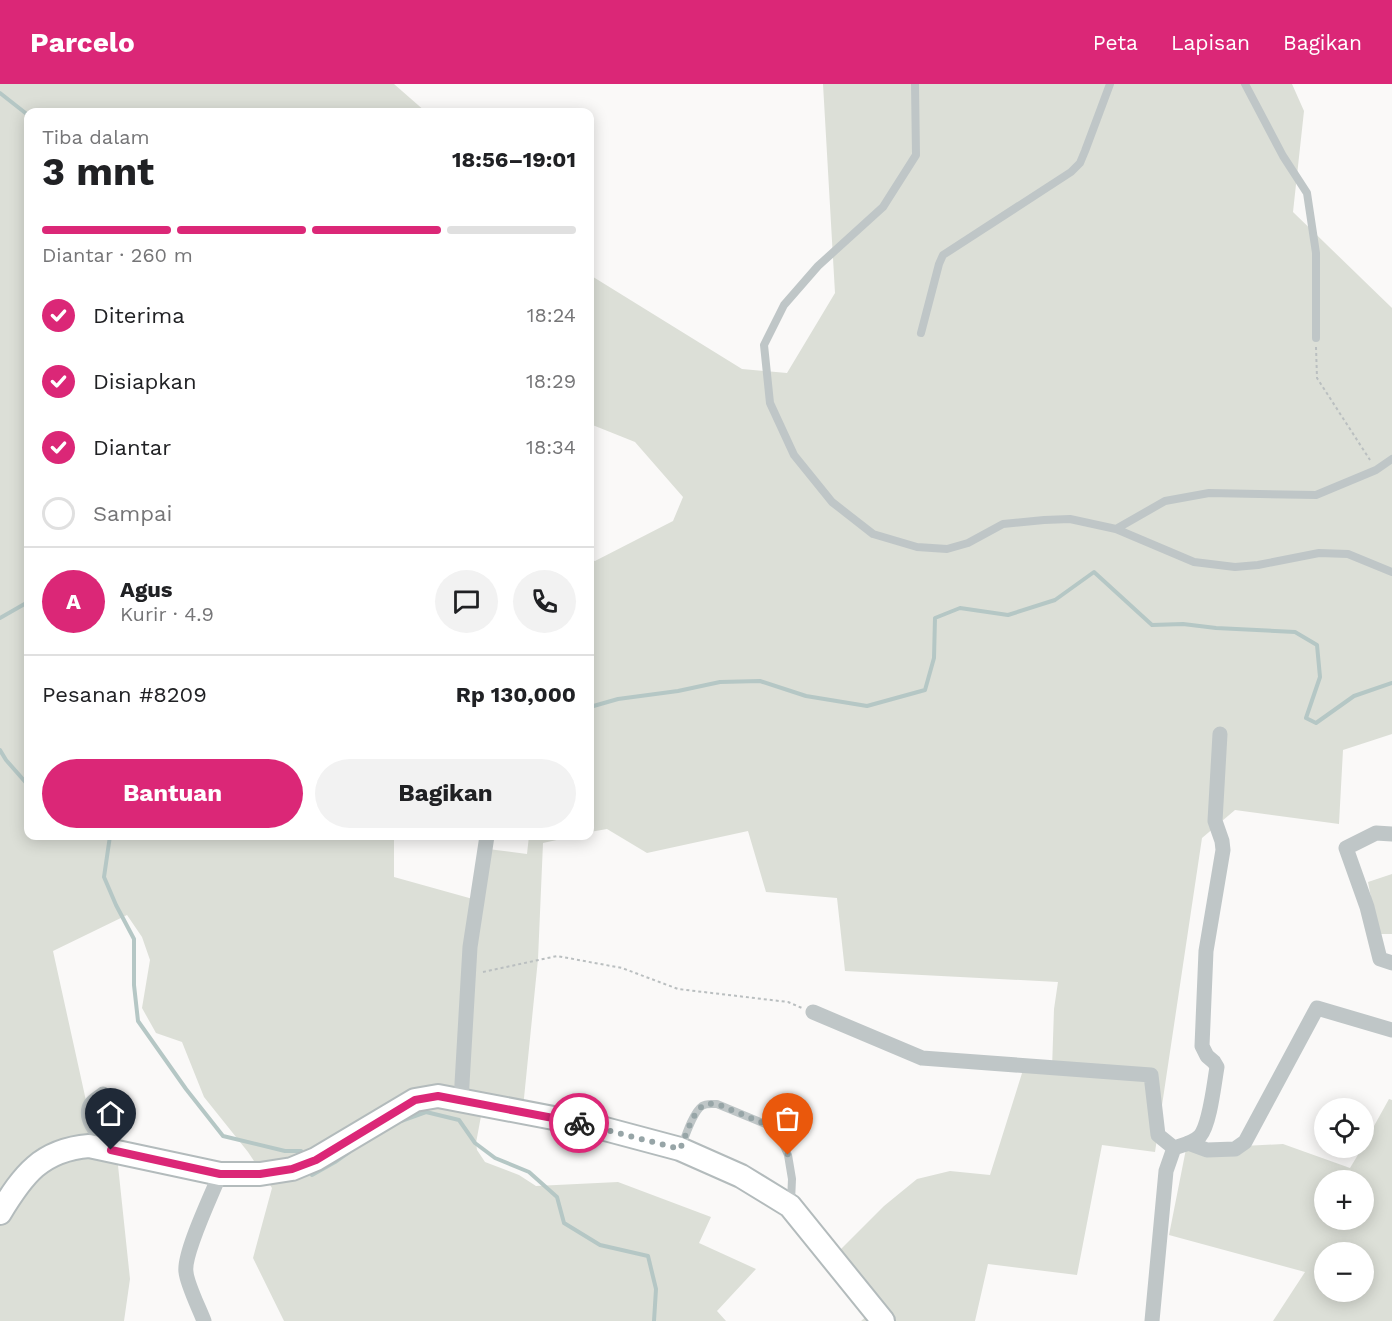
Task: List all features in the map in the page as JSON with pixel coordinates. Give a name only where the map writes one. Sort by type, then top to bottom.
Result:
[{"type":"main road","points":[[0,1213],[24,1177],[48,1156],[74,1147],[89,1146],[111,1150],[220,1174],[260,1174],[292,1169],[309,1163],[415,1100],[438,1096],[590,1125],[680,1149],[741,1176],[790,1206],[883,1321]]},
{"type":"street","points":[[1152,1321],[1166,1171],[1181,1146],[1198,1137],[1206,1127],[1217,1067],[1202,1046],[1206,951],[1223,850],[1215,821],[1220,734]]},
{"type":"street","points":[[1392,834],[1376,833],[1346,848],[1367,907],[1380,959],[1392,963]]},
{"type":"street","points":[[461,1101],[470,947],[485,840]]},
{"type":"street","points":[[813,1012],[922,1058],[1151,1075],[1158,1135],[1181,1146],[1207,1150],[1235,1149],[1245,1142],[1317,1008],[1392,1030]]},
{"type":"street","points":[[103,1094],[91,1104],[88,1114],[92,1126],[111,1150]]},
{"type":"street","points":[[204,1321],[186,1273],[186,1262],[220,1174]]},
{"type":"lane","points":[[915,84],[916,154],[884,207],[818,266],[784,305],[765,345],[770,403],[794,455],[832,502],[873,534],[917,547],[947,549],[968,543],[1003,524],[1070,519],[1116,529],[1194,562],[1235,567],[1258,565],[1319,553],[1348,554],[1392,572]]},
{"type":"lane","points":[[921,333],[943,255],[1071,172],[1080,163],[1110,84]]},
{"type":"lane","points":[[1245,84],[1283,156],[1307,194],[1316,253],[1316,338]]},
{"type":"lane","points":[[1116,529],[1164,501],[1209,493],[1316,495],[1376,470],[1392,459]]},
{"type":"lane","points":[[680,1149],[700,1107],[709,1104],[717,1104],[770,1126],[780,1137],[788,1155],[792,1179],[790,1206]]},
{"type":"path","points":[[1316,338],[1317,378],[1376,470]]},
{"type":"path","points":[[469,975],[557,956],[622,968],[678,989],[788,1002],[813,1012]]},
{"type":"shaded area","points":[[0,84],[394,84],[421,108],[24,108],[24,840],[394,840],[394,877],[480,901],[488,849],[527,854],[529,840],[557,840],[543,843],[538,959],[523,1108],[484,1100],[476,1143],[477,1150],[485,1162],[519,1175],[536,1186],[618,1182],[711,1217],[699,1243],[756,1269],[717,1311],[726,1321],[284,1321],[253,1258],[272,1188],[248,1152],[204,1097],[182,1042],[156,1033],[142,1008],[150,960],[142,937],[127,915],[53,951],[96,1146],[117,1156],[130,1279],[124,1321],[0,1321]]},
{"type":"shaded area","points":[[823,84],[1292,84],[1304,111],[1293,212],[1392,308],[1392,734],[1343,750],[1339,824],[1235,810],[1202,838],[1155,1152],[1102,1145],[1077,1275],[988,1264],[975,1321],[861,1321],[873,1311],[837,1253],[884,1206],[917,1179],[950,1171],[990,1175],[1023,1070],[1052,1069],[1054,1009],[1058,982],[845,971],[837,898],[766,892],[748,831],[647,853],[607,829],[594,831],[594,561],[673,521],[683,497],[635,442],[594,426],[594,277],[742,369],[787,373],[835,293]]},
{"type":"shaded area","points":[[1392,874],[1392,934],[1378,934],[1368,882]]},
{"type":"shaded area","points":[[1389,1099],[1392,1100],[1392,1321],[1273,1321],[1305,1272],[1169,1235],[1186,1149],[1283,1144],[1314,1155],[1314,1158],[1322,1158],[1350,1168],[1356,1158],[1374,1158],[1374,1126]]},
{"type":"waterway","points":[[0,93],[24,112]]},
{"type":"waterway","points":[[594,706],[618,699],[678,691],[720,682],[760,681],[806,696],[867,706],[925,690],[934,658],[935,618],[960,608],[1008,615],[1055,600],[1094,572],[1152,625],[1183,624],[1295,632],[1317,645],[1320,677],[1306,718],[1316,723],[1354,696],[1392,683]]},
{"type":"waterway","points":[[0,618],[24,604]]},
{"type":"waterway","points":[[0,750],[24,780]]},
{"type":"waterway","points":[[109,840],[104,877],[134,939],[134,985],[138,1021],[186,1089],[223,1136],[285,1151],[301,1151],[303,1155]]},
{"type":"waterway","points":[[401,1121],[426,1112],[459,1120],[475,1143],[495,1158],[529,1172],[557,1197],[564,1223],[600,1245],[648,1256],[656,1289],[654,1321]]},
{"type":"waterway","points":[[310,1170],[312,1175],[349,1152]]},
{"type":"way so far","points":[[579,1123],[680,1149],[700,1107],[717,1104],[770,1126],[780,1137],[788,1155]]},
{"type":"route","points":[[111,1150],[220,1174],[260,1174],[292,1169],[316,1160],[415,1100],[438,1096],[579,1123]]}]
